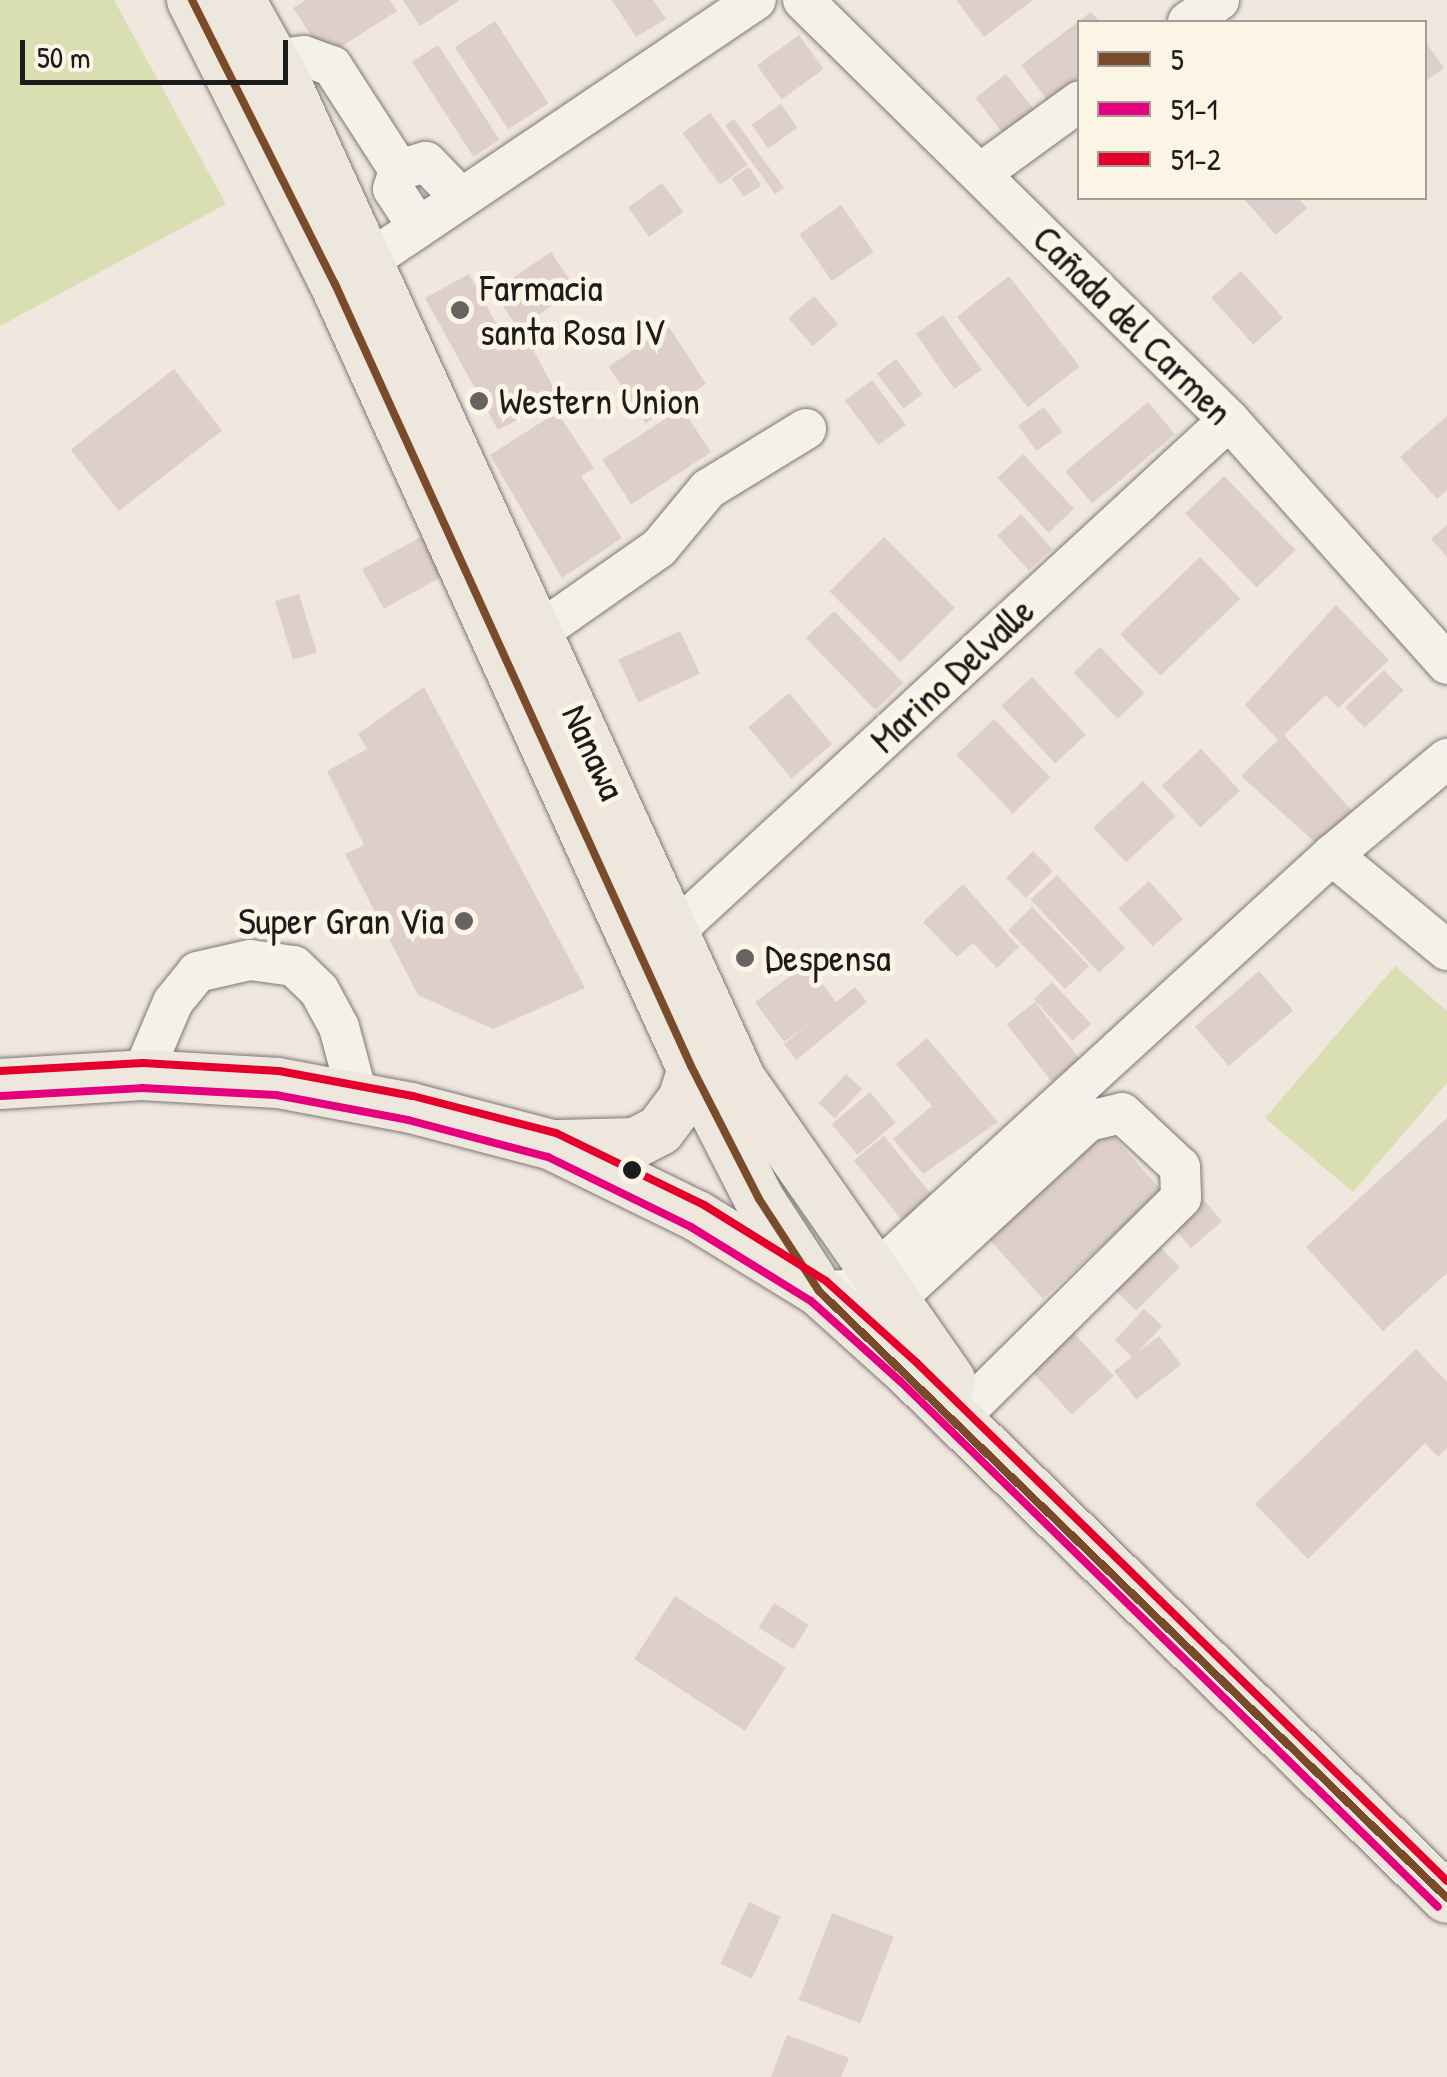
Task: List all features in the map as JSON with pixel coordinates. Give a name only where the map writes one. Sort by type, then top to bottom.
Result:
[{"type":"main road","name":"Nanawa","points":[[192,0],[266,80]]},
{"type":"main road","name":"Nanawa","points":[[240,0],[266,80],[584,779],[676,930],[713,1022],[750,1095],[882,1289],[970,1407],[1006,1469]]},
{"type":"main road","name":"Nanawa","points":[[455,498],[539,632],[584,779],[691,1066],[759,1199],[819,1291]]},
{"type":"main road","points":[[552,1145],[635,1143],[660,1130],[682,1100],[691,1066],[713,1022]]},
{"type":"main road","points":[[0,1084],[142,1075],[278,1083],[358,1098],[552,1145],[697,1216],[819,1291],[1447,1898]]},
{"type":"street","points":[[351,272],[756,0]]},
{"type":"street","name":"Cañada del Carmen","points":[[803,0],[1229,420],[1447,664]]},
{"type":"street","points":[[1191,20],[1219,0]]},
{"type":"street","points":[[266,80],[304,56],[332,66],[399,170],[394,189],[418,227]]},
{"type":"street","points":[[981,173],[1077,103]]},
{"type":"street","points":[[399,170],[426,162],[460,198]]},
{"type":"street","name":"Marino Delvalle","points":[[676,930],[1229,420]]},
{"type":"street","points":[[539,632],[659,548],[708,489],[806,429]]},
{"type":"street","points":[[882,1289],[1332,855],[1447,759]]},
{"type":"street","points":[[1332,855],[1443,940]]},
{"type":"street","points":[[142,1075],[174,1002],[198,972],[250,960],[294,966],[319,990],[339,1028],[358,1098]]},
{"type":"street","points":[[819,1291],[882,1289],[1088,1121],[1122,1113],[1180,1166],[1181,1198],[970,1407]]},
{"type":"green space","points":[[0,0],[114,0],[226,204],[0,326]]},
{"type":"green space","points":[[1395,966],[1447,1011],[1447,1083],[1353,1192],[1265,1118]]},
{"type":"building","points":[[306,0],[390,0],[397,11],[325,57],[293,8]]},
{"type":"building","points":[[403,0],[460,0],[420,26]]},
{"type":"building","points":[[612,0],[653,0],[666,19],[636,37]]},
{"type":"building","points":[[956,0],[1033,0],[984,37]]},
{"type":"building","points":[[1091,12],[1098,20],[1080,20]]},
{"type":"building","points":[[495,21],[548,103],[508,129],[455,47]]},
{"type":"building","points":[[1077,23],[1077,85],[1051,105],[1021,65]]},
{"type":"building","points":[[799,35],[824,69],[782,100],[757,66]]},
{"type":"building","points":[[1427,43],[1444,68],[1427,80]]},
{"type":"building","points":[[438,45],[500,140],[474,157],[412,62]]},
{"type":"building","points":[[1006,74],[1036,113],[1005,137],[975,98]]},
{"type":"building","points":[[781,104],[798,128],[768,148],[752,125]]},
{"type":"building","points":[[710,113],[748,165],[720,185],[682,133]]},
{"type":"building","points":[[734,119],[784,188],[775,194],[725,125]]},
{"type":"building","points":[[749,167],[761,185],[744,197],[732,179]]},
{"type":"building","points":[[662,183],[683,212],[649,237],[628,208]]},
{"type":"building","points":[[1245,200],[1300,200],[1307,208],[1276,235]]},
{"type":"building","points":[[841,205],[874,252],[832,281],[799,234]]},
{"type":"building","points":[[551,252],[576,289],[518,328],[493,291]]},
{"type":"building","points":[[1241,271],[1283,318],[1253,345],[1211,298]]},
{"type":"building","points":[[469,274],[503,336],[521,327],[559,398],[498,430],[425,298]]},
{"type":"building","points":[[1009,276],[1080,367],[1028,407],[957,317]]},
{"type":"building","points":[[814,296],[838,324],[813,346],[788,318]]},
{"type":"building","points":[[943,315],[981,370],[954,389],[916,334]]},
{"type":"building","points":[[669,327],[706,384],[646,423],[609,366]]},
{"type":"building","points":[[896,359],[922,394],[903,409],[877,373]]},
{"type":"building","points":[[174,369],[222,430],[119,511],[71,450]]},
{"type":"building","points":[[872,380],[906,425],[879,445],[845,400]]},
{"type":"building","points":[[1148,402],[1175,434],[1092,504],[1065,471]]},
{"type":"building","points":[[1044,407],[1062,432],[1036,451],[1018,426]]},
{"type":"building","points":[[682,408],[711,452],[631,504],[602,460]]},
{"type":"building","points":[[557,412],[594,468],[581,476],[622,538],[562,578],[490,455]]},
{"type":"building","points":[[1447,416],[1447,490],[1437,499],[1400,457]]},
{"type":"building","points":[[1023,454],[1074,509],[1049,533],[997,478]]},
{"type":"building","points":[[1224,476],[1296,550],[1257,588],[1185,514]]},
{"type":"building","points":[[1021,514],[1052,549],[1029,570],[997,535]]},
{"type":"building","points":[[1447,525],[1447,557],[1431,539]]},
{"type":"building","points":[[426,534],[448,573],[384,609],[362,569]]},
{"type":"building","points":[[884,537],[955,608],[900,662],[830,591]]},
{"type":"building","points":[[1200,557],[1240,599],[1160,676],[1120,634]]},
{"type":"building","points":[[299,594],[317,652],[293,660],[275,601]]},
{"type":"building","points":[[1336,605],[1389,660],[1338,708],[1326,695],[1284,735],[1354,813],[1319,846],[1241,776],[1278,740],[1245,705]]},
{"type":"building","points":[[834,611],[903,683],[875,710],[806,638]]},
{"type":"building","points":[[680,631],[700,674],[638,702],[618,660]]},
{"type":"building","points":[[1100,647],[1144,693],[1118,719],[1073,673]]},
{"type":"building","points":[[1384,670],[1403,690],[1365,728],[1345,708]]},
{"type":"building","points":[[1032,677],[1086,735],[1055,763],[1001,706]]},
{"type":"building","name":"Super Gran Via","points":[[424,687],[585,988],[493,1029],[418,995],[345,854],[364,845],[327,771],[367,749],[358,734]]},
{"type":"building","points":[[789,693],[832,744],[791,778],[748,727]]},
{"type":"building","points":[[994,719],[1050,777],[1013,813],[957,755]]},
{"type":"building","points":[[1201,749],[1240,791],[1200,828],[1162,786]]},
{"type":"building","points":[[1143,781],[1176,816],[1126,862],[1093,827]]},
{"type":"building","points":[[1033,851],[1053,871],[1026,898],[1006,878]]},
{"type":"building","points":[[1057,875],[1125,948],[1099,973],[1031,900]]},
{"type":"building","points":[[1149,881],[1183,919],[1153,946],[1119,908]]},
{"type":"building","points":[[963,884],[1019,947],[997,968],[973,943],[957,957],[923,922]]},
{"type":"building","points":[[1032,907],[1089,966],[1065,989],[1008,930]]},
{"type":"building","points":[[807,964],[836,1002],[855,987],[867,1002],[796,1060],[784,1044],[812,1022],[784,1042],[755,1002]]},
{"type":"building","points":[[1259,971],[1293,1010],[1229,1066],[1195,1027]]},
{"type":"building","points":[[1052,982],[1091,1024],[1073,1041],[1034,999]]},
{"type":"building","points":[[1035,1002],[1080,1060],[1052,1082],[1007,1024]]},
{"type":"building","points":[[927,1038],[998,1122],[923,1174],[893,1139],[932,1106],[896,1064]]},
{"type":"building","points":[[846,1074],[862,1089],[835,1118],[819,1103]]},
{"type":"building","points":[[870,1092],[896,1123],[857,1155],[832,1124]]},
{"type":"building","points":[[1447,1118],[1447,1273],[1383,1331],[1306,1247]]},
{"type":"building","points":[[1103,1125],[1163,1191],[1043,1299],[983,1233]]},
{"type":"building","points":[[884,1136],[933,1197],[903,1221],[854,1161]]},
{"type":"building","points":[[1201,1197],[1222,1221],[1191,1248],[1170,1224]]},
{"type":"building","points":[[1158,1245],[1180,1267],[1136,1311],[1114,1289]]},
{"type":"building","points":[[1144,1309],[1162,1326],[1133,1357],[1115,1340]]},
{"type":"building","points":[[1070,1329],[1114,1376],[1072,1415],[1028,1368]]},
{"type":"building","points":[[1159,1336],[1181,1364],[1136,1399],[1114,1371]]},
{"type":"building","points":[[1416,1349],[1447,1382],[1447,1448],[1438,1457],[1425,1443],[1308,1559],[1255,1504]]},
{"type":"building","points":[[675,1596],[786,1668],[745,1731],[634,1659]]},
{"type":"building","points":[[774,1603],[809,1625],[793,1649],[759,1628]]},
{"type":"building","points":[[749,1902],[781,1917],[752,1978],[720,1964]]},
{"type":"building","points":[[832,1913],[894,1937],[860,2023],[799,2000]]},
{"type":"building","points":[[787,2035],[849,2058],[841,2077],[771,2077]]},
{"type":"transit line","name":"5","points":[[192,0],[335,284],[691,1066],[759,1199],[819,1291],[1447,1898]]},
{"type":"transit line","name":"51-2","points":[[0,1071],[143,1063],[279,1071],[413,1096],[556,1133],[704,1205],[826,1281],[917,1363],[1447,1881]]},
{"type":"transit line","name":"51-1","points":[[1,1096],[142,1088],[276,1095],[408,1120],[548,1157],[691,1227],[811,1301],[900,1381],[1438,1907]]},
{"type":"place","name":"Farmacia santa Rosa IV","points":[[460,310]]},
{"type":"place","name":"Western Union","points":[[479,401]]},
{"type":"place","name":"Super Gran Via","points":[[464,921]]},
{"type":"place","name":"Despensa","points":[[745,958]]}]
